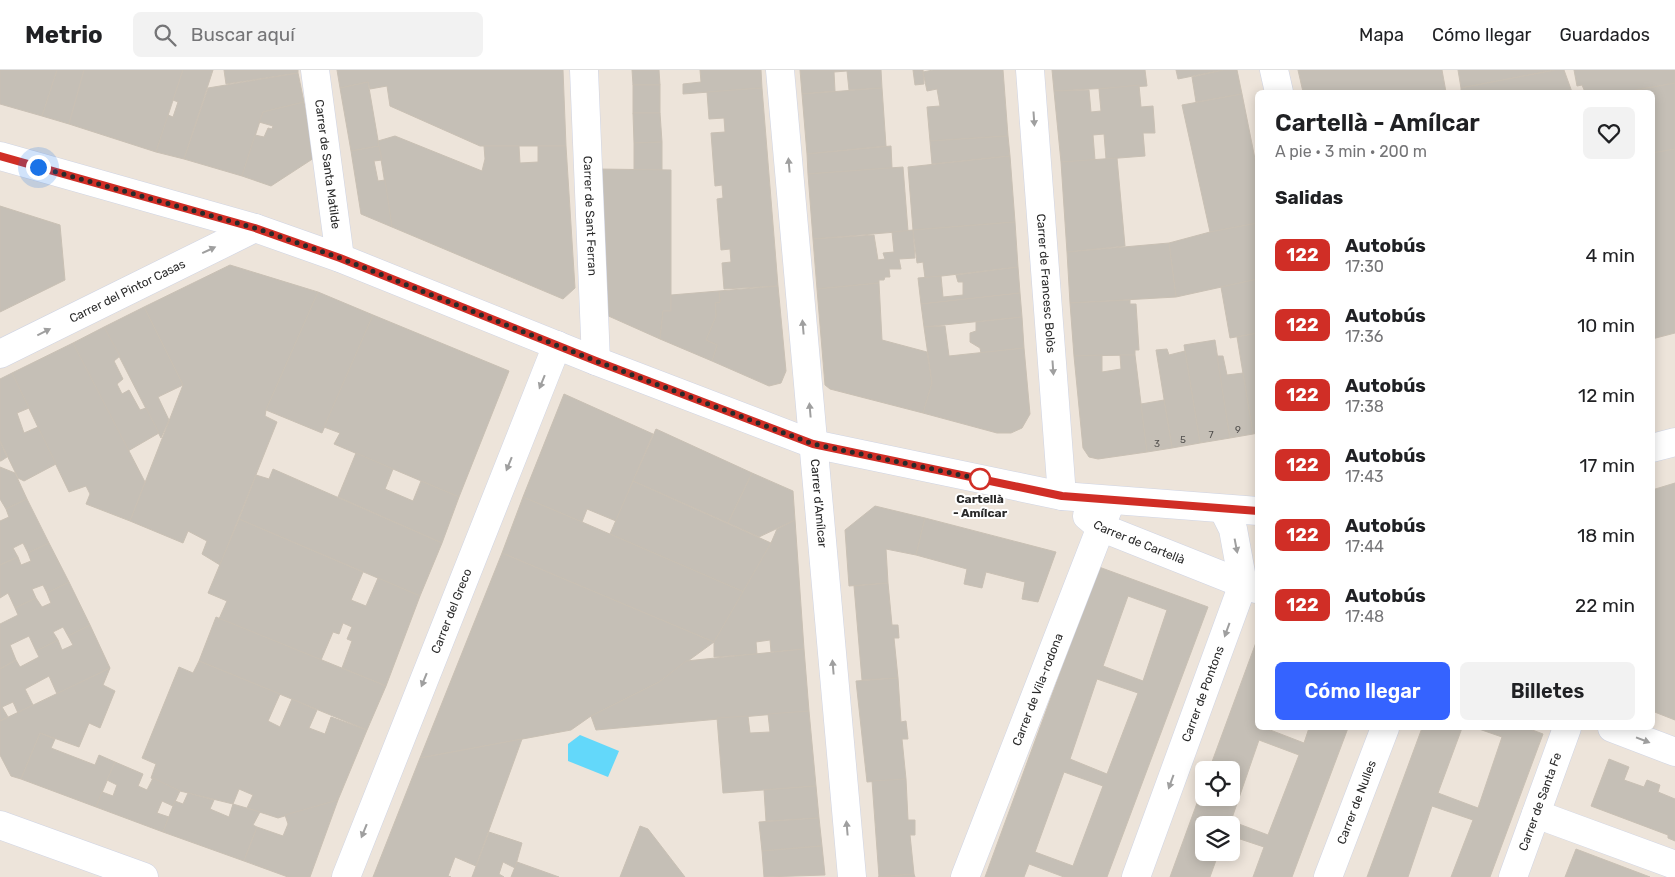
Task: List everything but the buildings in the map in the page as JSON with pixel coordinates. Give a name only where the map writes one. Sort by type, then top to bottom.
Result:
[{"type":"street","name":"Carrer de Santa Matilde","points":[[315,70],[340,258]]},
{"type":"street","name":"Carrer de Sant Ferran","points":[[584,70],[596,361]]},
{"type":"street","name":"Carrer d'Amílcar","points":[[780,70],[852,877]]},
{"type":"street","name":"Carrer de Francesc Bolòs","points":[[1030,70],[1062,496]]},
{"type":"street","points":[[1274,70],[1279,90]]},
{"type":"street","name":"Carrer de Cartellà","points":[[0,156],[255,228],[340,258],[596,361],[813,444],[1062,496],[1100,528],[1250,587]]},
{"type":"street","name":"Carrer del Pintor Casas","points":[[0,354],[255,228]]},
{"type":"street","name":"Carrer del Greco","points":[[346,877],[557,345]]},
{"type":"street","points":[[1655,447],[1675,442]]},
{"type":"street","points":[[1062,496],[1255,511]]},
{"type":"street","name":"Carrer de Vila-rodona","points":[[966,875],[1111,501]]},
{"type":"street","points":[[1223,509],[1232,529],[1250,587]]},
{"type":"street","name":"Carrer de Pontons","points":[[1136,877],[1250,587]]},
{"type":"street","name":"Carrer de Nulles","points":[[1328,877],[1384,730]]},
{"type":"street","name":"Carrer de Santa Fe","points":[[1513,877],[1566,730]]},
{"type":"street","points":[[1617,730],[1675,752]]},
{"type":"street","points":[[1536,814],[1675,865]]},
{"type":"street","points":[[1,823],[144,877]]},
{"type":"water","points":[[580,735],[619,751],[608,777],[568,761],[568,744]]},
{"type":"bus line","name":"122","points":[[0,156],[255,228],[340,258],[596,361],[813,444],[1062,496],[1255,511]]},
{"type":"place","name":"Cartellà - Amílcar","points":[[980,479]]},
{"type":"route","points":[[38,167],[255,228],[340,258],[596,361],[813,444],[980,479]]}]
